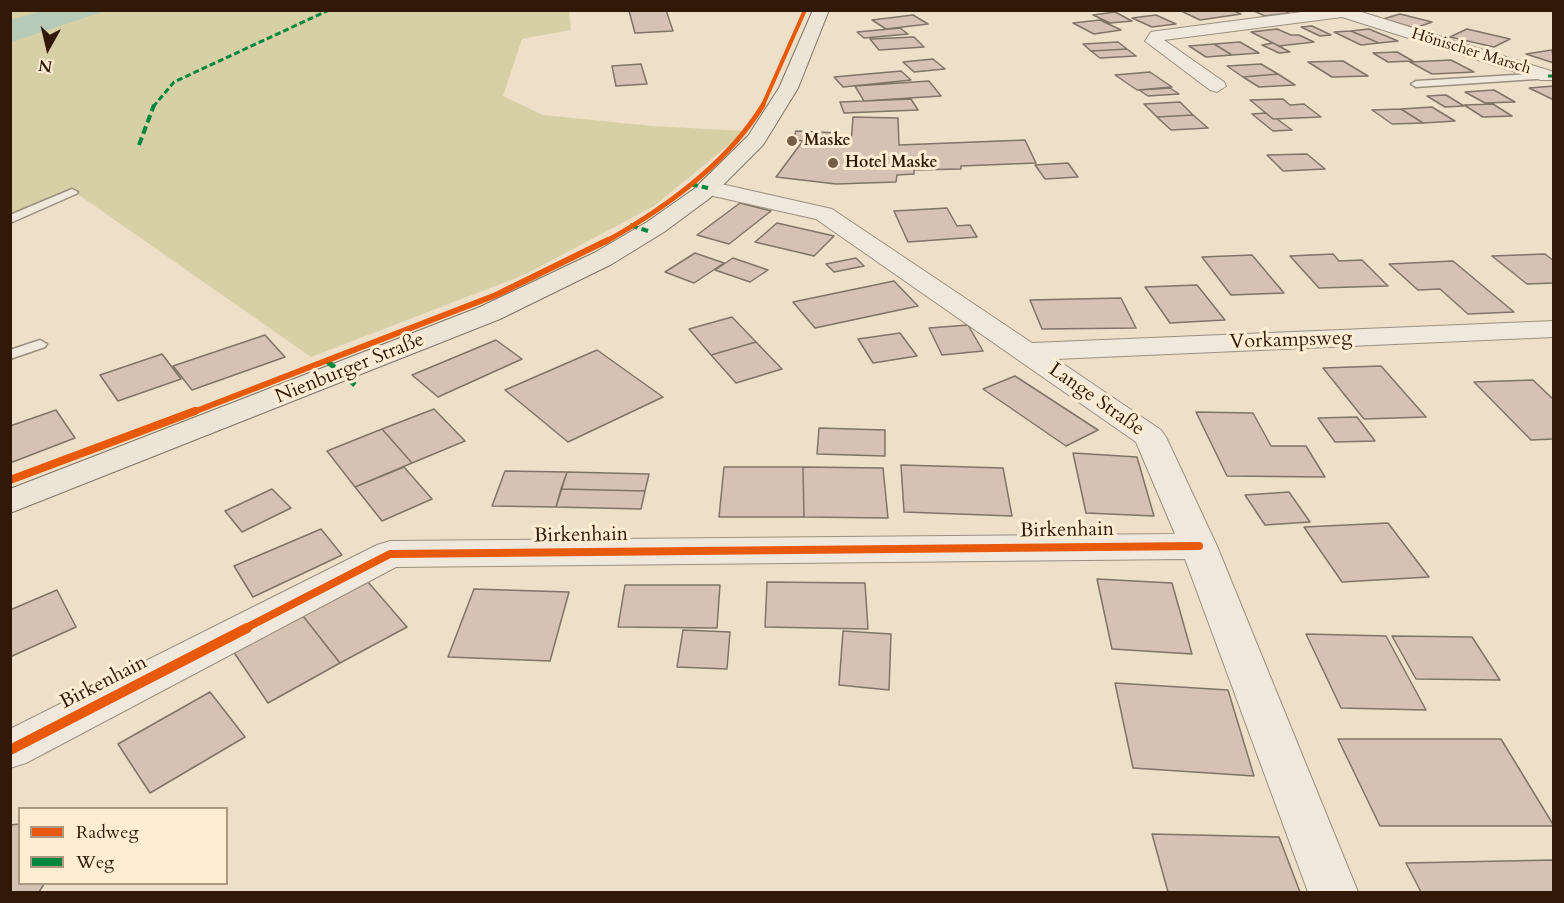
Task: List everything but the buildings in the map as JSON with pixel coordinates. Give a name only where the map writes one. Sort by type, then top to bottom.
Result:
[{"type":"main road","name":"Nienburger Straße","points":[[10,502],[400,350],[487,313],[600,259],[648,231],[708,188],[742,157],[779,108],[807,48],[821,10]]},
{"type":"street","name":"Hönischer Marsch","points":[[1339,11],[1548,76]]},
{"type":"street","points":[[1217,86],[1154,41],[1157,36],[1339,11]]},
{"type":"street","name":"Lange Straße","points":[[708,188],[824,214],[1150,437],[1199,546],[1333,892]]},
{"type":"street","name":"Vorkampsweg","points":[[1028,352],[1554,329]]},
{"type":"street","name":"Birkenhain","points":[[10,750],[390,554],[1199,546]]},
{"type":"lane","name":"Hönischer Marsch","points":[[1416,84],[1548,76]]},
{"type":"lane","points":[[10,220],[72,192]]},
{"type":"lane","points":[[10,355],[40,344]]},
{"type":"shaded area","points":[[44,10],[105,11],[11,42],[11,20]]},
{"type":"shaded area","points":[[10,11],[569,11],[571,30],[522,39],[503,96],[543,115],[652,126],[746,131],[654,206],[524,275],[311,357],[69,188],[11,220]]},
{"type":"marked path","points":[[139,145],[156,103],[174,82],[329,10]]},
{"type":"marked path","points":[[1548,76],[1554,76]]},
{"type":"marked path","points":[[690,184],[708,188]]},
{"type":"marked path","points":[[630,225],[648,231]]},
{"type":"marked path","points":[[327,361],[355,385]]},
{"type":"cycle path","points":[[10,480],[439,318],[553,269],[608,240],[659,208],[706,172],[746,131],[772,89],[805,10]]},
{"type":"cycle path","points":[[10,750],[390,554],[1199,546]]},
{"type":"place","name":"Maske","points":[[792,141]]},
{"type":"place","name":"Hotel Maske","points":[[833,163]]}]
